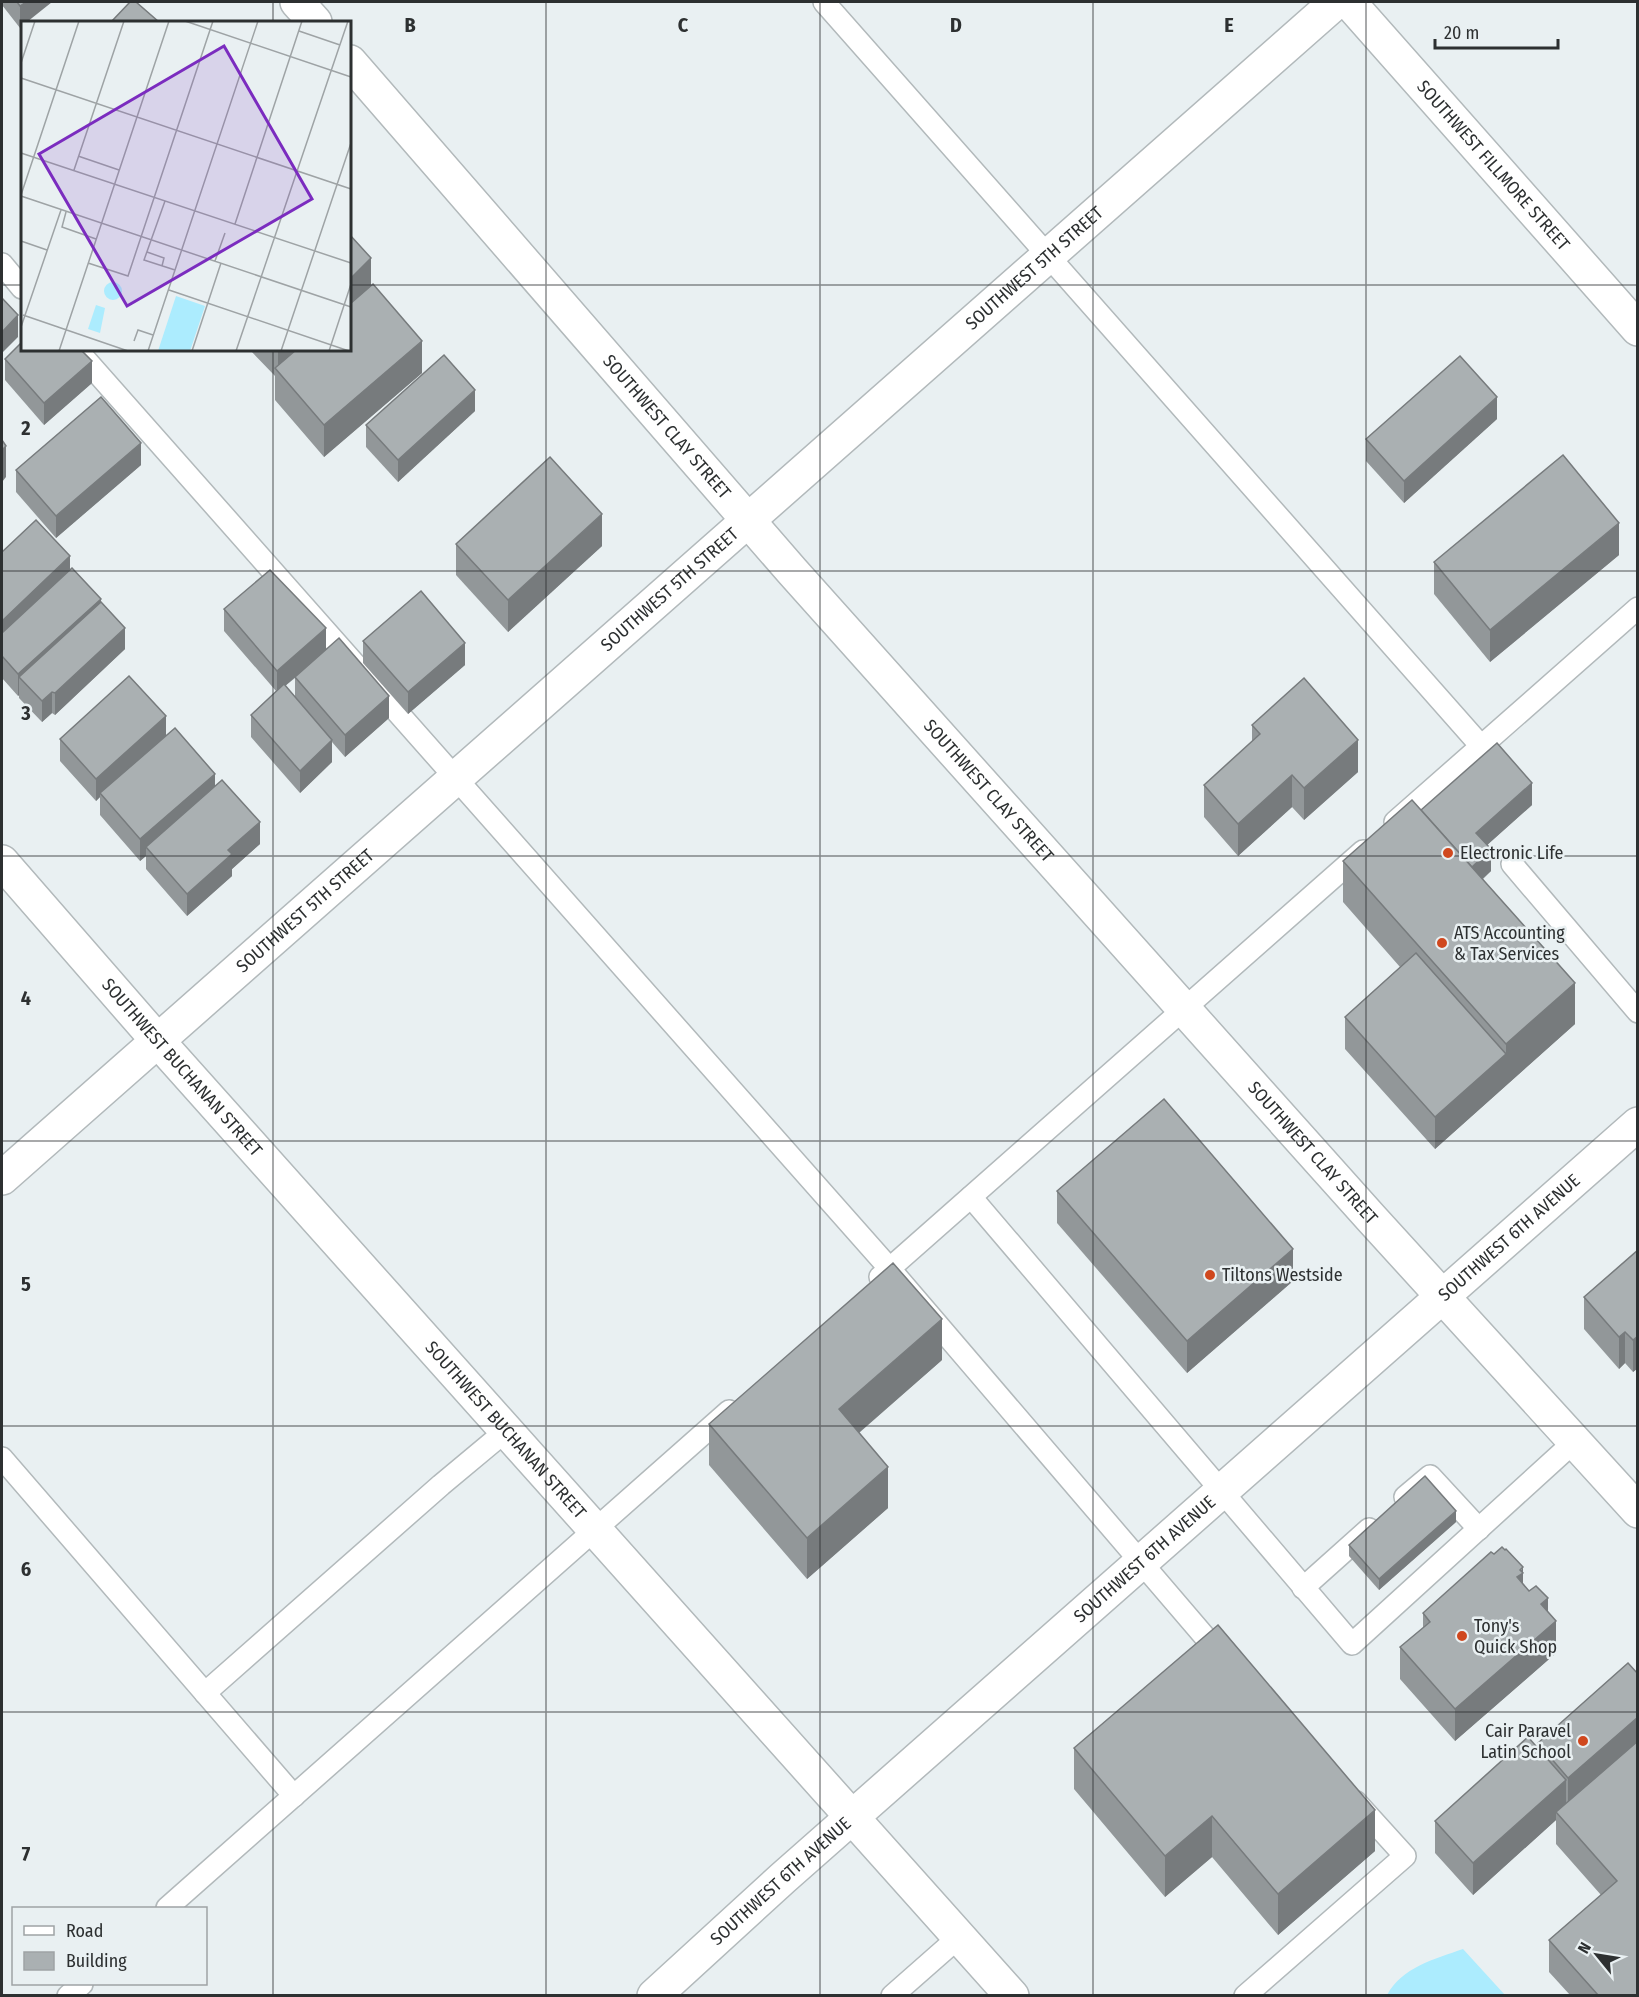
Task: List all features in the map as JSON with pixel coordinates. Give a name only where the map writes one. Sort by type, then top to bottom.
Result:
[{"type":"street","points":[[297,2],[314,21]]},
{"type":"street","name":"SOUTHWEST 5TH STREET","points":[[2,1178],[1336,2]]},
{"type":"street","name":"SOUTHWEST FILLMORE STREET","points":[[1348,2],[1638,329]]},
{"type":"street","name":"SOUTHWEST CLAY STREET","points":[[351,63],[748,520],[1184,1010],[1638,1511]]},
{"type":"street","name":"SOUTHWEST BUCHANAN STREET","points":[[2,862],[157,1040],[1012,1995]]},
{"type":"street","name":"SOUTHWEST 6TH AVENUE","points":[[654,1995],[1638,1124]]},
{"type":"lane","points":[[824,2],[1481,746]]},
{"type":"lane","points":[[2,264],[21,287]]},
{"type":"lane","points":[[78,351],[890,1269],[1233,1670]]},
{"type":"lane","points":[[863,1293],[1638,608]]},
{"type":"lane","points":[[1512,864],[1638,1012]]},
{"type":"lane","points":[[972,1197],[1352,1644],[1574,1442]]},
{"type":"lane","points":[[168,1907],[747,1396]]},
{"type":"lane","points":[[205,1693],[441,1485],[507,1430]]},
{"type":"lane","points":[[2,1458],[294,1796]]},
{"type":"lane","points":[[1303,1588],[1430,1476],[1479,1529]]},
{"type":"lane","points":[[1245,1995],[1405,1856],[1343,1788]]},
{"type":"lane","points":[[892,1995],[959,1937]]},
{"type":"lane","points":[[68,1995],[80,1985]]},
{"type":"shaded area","points":[[1463,1949],[1505,1995],[1387,1995],[1393,1985],[1410,1971]]},
{"type":"building","points":[[130,2],[136,2],[158,21],[112,21]]},
{"type":"building","points":[[351,236],[371,258],[351,278]]},
{"type":"building","points":[[373,284],[422,341],[324,425],[275,368],[295,351],[351,351],[351,303]]},
{"type":"building","points":[[2,298],[18,315],[2,332]]},
{"type":"building","points":[[21,343],[21,351],[82,351],[92,361],[44,403],[5,359]]},
{"type":"building","points":[[444,355],[475,390],[398,460],[366,425]]},
{"type":"building","points":[[1460,356],[1497,397],[1404,481],[1366,439]]},
{"type":"building","points":[[101,397],[141,443],[56,516],[16,470]]},
{"type":"building","points":[[1563,455],[1619,523],[1490,630],[1434,562]]},
{"type":"building","points":[[550,457],[602,514],[508,600],[456,544]]},
{"type":"building","points":[[36,520],[70,556],[2,621],[2,552]]},
{"type":"building","points":[[72,568],[101,599],[18,674],[2,656],[2,633]]},
{"type":"building","points":[[270,570],[326,628],[277,671],[224,609]]},
{"type":"building","points":[[421,591],[465,643],[408,692],[363,641]]},
{"type":"building","points":[[101,602],[125,628],[55,693],[52,692],[42,701],[19,677]]},
{"type":"building","points":[[339,638],[389,696],[345,735],[295,677]]},
{"type":"building","points":[[129,676],[166,716],[96,779],[60,739]]},
{"type":"building","points":[[1304,678],[1358,740],[1304,788],[1292,775],[1238,824],[1204,785],[1260,734],[1252,725]]},
{"type":"building","points":[[284,684],[332,740],[300,771],[251,715]]},
{"type":"building","points":[[175,728],[215,774],[140,839],[100,793]]},
{"type":"building","points":[[1497,743],[1532,783],[1476,833],[1491,849],[1472,867],[1421,810]]},
{"type":"building","points":[[222,780],[260,822],[228,850],[232,854],[187,894],[146,847]]},
{"type":"building","name":"ATS Accounting & Tax Services","points":[[1412,800],[1575,983],[1506,1044],[1343,861]]},
{"type":"building","points":[[1416,953],[1506,1054],[1435,1117],[1345,1017]]},
{"type":"building","points":[[1164,1099],[1293,1249],[1187,1341],[1057,1191]]},
{"type":"building","points":[[1638,1250],[1638,1336],[1633,1340],[1625,1332],[1619,1337],[1584,1297]]},
{"type":"building","points":[[893,1263],[942,1319],[839,1409],[888,1467],[807,1538],[709,1424]]},
{"type":"building","points":[[1425,1476],[1456,1511],[1379,1579],[1349,1545]]},
{"type":"building","points":[[1502,1547],[1523,1567],[1520,1570],[1523,1573],[1517,1577],[1529,1591],[1536,1586],[1548,1598],[1541,1604],[1556,1621],[1455,1709],[1400,1647],[1430,1622],[1423,1613],[1491,1552],[1494,1554]]},
{"type":"building","points":[[1218,1625],[1375,1810],[1278,1894],[1212,1816],[1165,1856],[1074,1748]]},
{"type":"building","points":[[1628,1663],[1638,1674],[1638,1717],[1568,1778],[1538,1743]]},
{"type":"building","points":[[1528,1737],[1566,1780],[1473,1863],[1435,1821]]},
{"type":"building","points":[[1638,1741],[1638,1995],[1598,1995],[1549,1940],[1617,1881],[1556,1812]]},
{"type":"place","name":"Electronic Life","points":[[1448,853]]},
{"type":"place","name":"ATS Accounting & Tax Services","points":[[1442,943]]},
{"type":"place","name":"Tiltons Westside","points":[[1210,1275]]},
{"type":"place","name":"Tony's Quick Shop","points":[[1462,1636]]},
{"type":"place","name":"Cair Paravel Latin School","points":[[1583,1741]]}]
